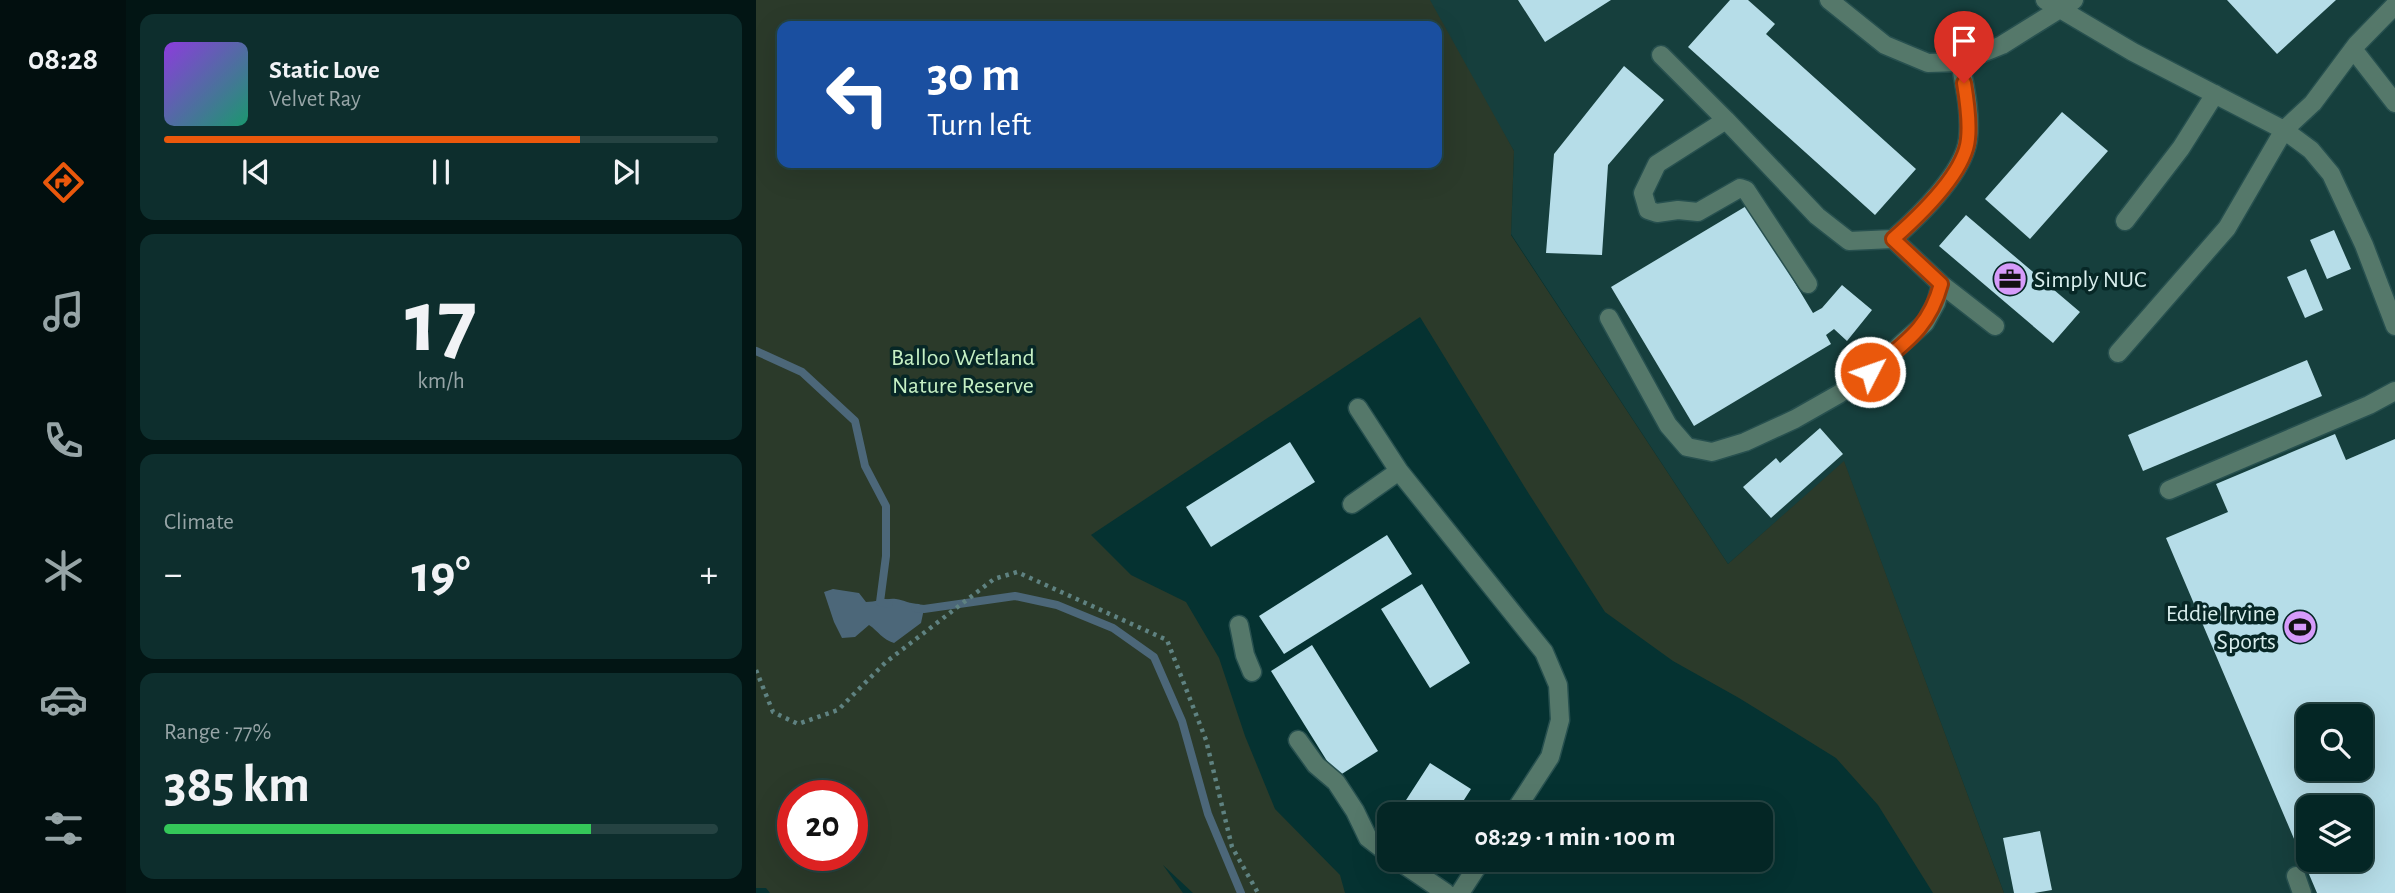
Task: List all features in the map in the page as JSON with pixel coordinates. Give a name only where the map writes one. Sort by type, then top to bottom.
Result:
[{"type":"street","points":[[1829,0],[1885,45],[1928,63],[1960,62],[2002,46],[2068,5]]},
{"type":"street","points":[[2045,0],[2068,5],[2133,52],[2284,130],[2311,150],[2331,174],[2364,245],[2393,322]]},
{"type":"street","points":[[2118,353],[2227,228],[2284,130],[2314,103],[2353,49],[2395,5]]},
{"type":"street","points":[[2353,49],[2395,103]]},
{"type":"street","points":[[1661,55],[1817,216],[1849,241],[1893,239],[1913,222],[1952,177],[1968,141],[1968,104],[1960,62]]},
{"type":"street","points":[[2125,221],[2181,148],[2215,94]]},
{"type":"street","points":[[1726,120],[1657,164],[1643,193],[1648,210],[1657,213],[1678,210],[1698,212],[1740,188],[1746,190],[1808,284]]},
{"type":"street","points":[[1893,239],[1941,284],[1995,326]]},
{"type":"street","points":[[1609,318],[1668,425],[1687,447],[1712,452],[1745,442],[1795,419],[1839,394],[1870,372],[1926,323],[1936,303],[1941,284]]},
{"type":"street","points":[[2169,489],[2357,410],[2395,391]]},
{"type":"street","points":[[1358,408],[1399,471],[1544,652],[1558,685],[1560,720],[1550,757],[1521,802]]},
{"type":"street","points":[[1352,504],[1399,471]]},
{"type":"street","points":[[1239,625],[1245,655],[1252,672]]},
{"type":"street","points":[[1298,740],[1315,765],[1336,782],[1355,811],[1368,838],[1377,845]]},
{"type":"street","points":[[1415,872],[1446,893]]},
{"type":"street","points":[[1460,893],[1474,872]]},
{"type":"path","points":[[756,670],[773,712],[798,724],[838,710],[886,662],[995,579],[1017,572],[1167,640],[1206,740],[1232,847],[1258,893]]},
{"type":"shaded area","points":[[1425,0],[2395,0],[2395,893],[2004,893],[1844,462],[1728,564],[1511,234],[1514,151],[1442,29],[1442,21],[1437,21]]},
{"type":"green space","name":"Balloo Wetland Nature Reserve","points":[[756,0],[1430,0],[1442,21],[777,21],[777,168],[1442,168],[1442,22],[1514,151],[1511,235],[1728,564],[1844,461],[2004,893],[1933,893],[1878,805],[1836,758],[1673,661],[1605,612],[1420,317],[1091,535],[1131,575],[1186,602],[1219,658],[1245,736],[1275,809],[1340,875],[1345,893],[1193,893],[1163,865],[1183,893],[770,893],[766,888],[756,888]]},
{"type":"water","points":[[833,589],[859,593],[866,602],[892,599],[919,604],[924,609],[921,623],[894,643],[869,625],[855,637],[842,638],[824,592]]},
{"type":"building","points":[[1518,0],[1611,0],[1545,42]]},
{"type":"building","points":[[1730,0],[1748,0],[1775,24],[1766,34],[1916,169],[1875,215],[1688,47]]},
{"type":"building","points":[[2227,0],[2336,0],[2277,54]]},
{"type":"building","points":[[1624,66],[1664,100],[1608,165],[1602,255],[1546,253],[1554,154]]},
{"type":"building","points":[[2062,112],[2108,151],[2030,239],[1985,199]]},
{"type":"building","points":[[1748,205],[1813,313],[1822,308],[1842,285],[1872,310],[1847,341],[1834,329],[1826,335],[1831,344],[1694,426],[1611,287]]},
{"type":"building","name":"Simply NUC","points":[[1966,215],[2080,312],[2053,343],[1939,246]]},
{"type":"building","points":[[2334,230],[2351,269],[2327,279],[2310,240]]},
{"type":"building","points":[[2306,269],[2323,310],[2305,318],[2287,277]]},
{"type":"building","points":[[2307,360],[2322,396],[2143,471],[2128,435]]},
{"type":"building","points":[[1820,428],[1843,454],[1771,518],[1743,487],[1776,458],[1780,463]]},
{"type":"building","name":"Eddie Irvine Sports","points":[[2335,434],[2346,460],[2395,439],[2395,893],[2317,893],[2308,872],[2373,872],[2373,795],[2296,795],[2296,844],[2166,538],[2228,512],[2216,484]]},
{"type":"building","points":[[1290,442],[1315,482],[1211,547],[1186,507]]},
{"type":"building","points":[[1387,535],[1412,574],[1284,654],[1259,616]]},
{"type":"building","points":[[1422,584],[1470,663],[1430,688],[1381,609]]},
{"type":"building","points":[[1312,645],[1378,751],[1337,777],[1271,671]]},
{"type":"building","points":[[1430,763],[1471,789],[1463,802],[1405,802]]},
{"type":"building","points":[[2040,831],[2052,890],[2014,893],[2003,838]]},
{"type":"waterway","points":[[756,351],[802,372],[855,421],[865,466],[886,506],[886,556],[880,602],[889,604]]},
{"type":"waterway","points":[[915,608],[1015,596],[1057,605],[1113,628],[1154,657],[1182,721],[1208,814],[1241,893]]},
{"type":"place","name":"Simply NUC","points":[[2010,279]]},
{"type":"place","name":"Eddie Irvine Sports","points":[[2300,627]]},
{"type":"route","points":[[1870,372],[1926,323],[1936,303],[1941,284],[1893,239],[1913,222],[1952,177],[1968,141],[1968,104],[1964,83]]}]
